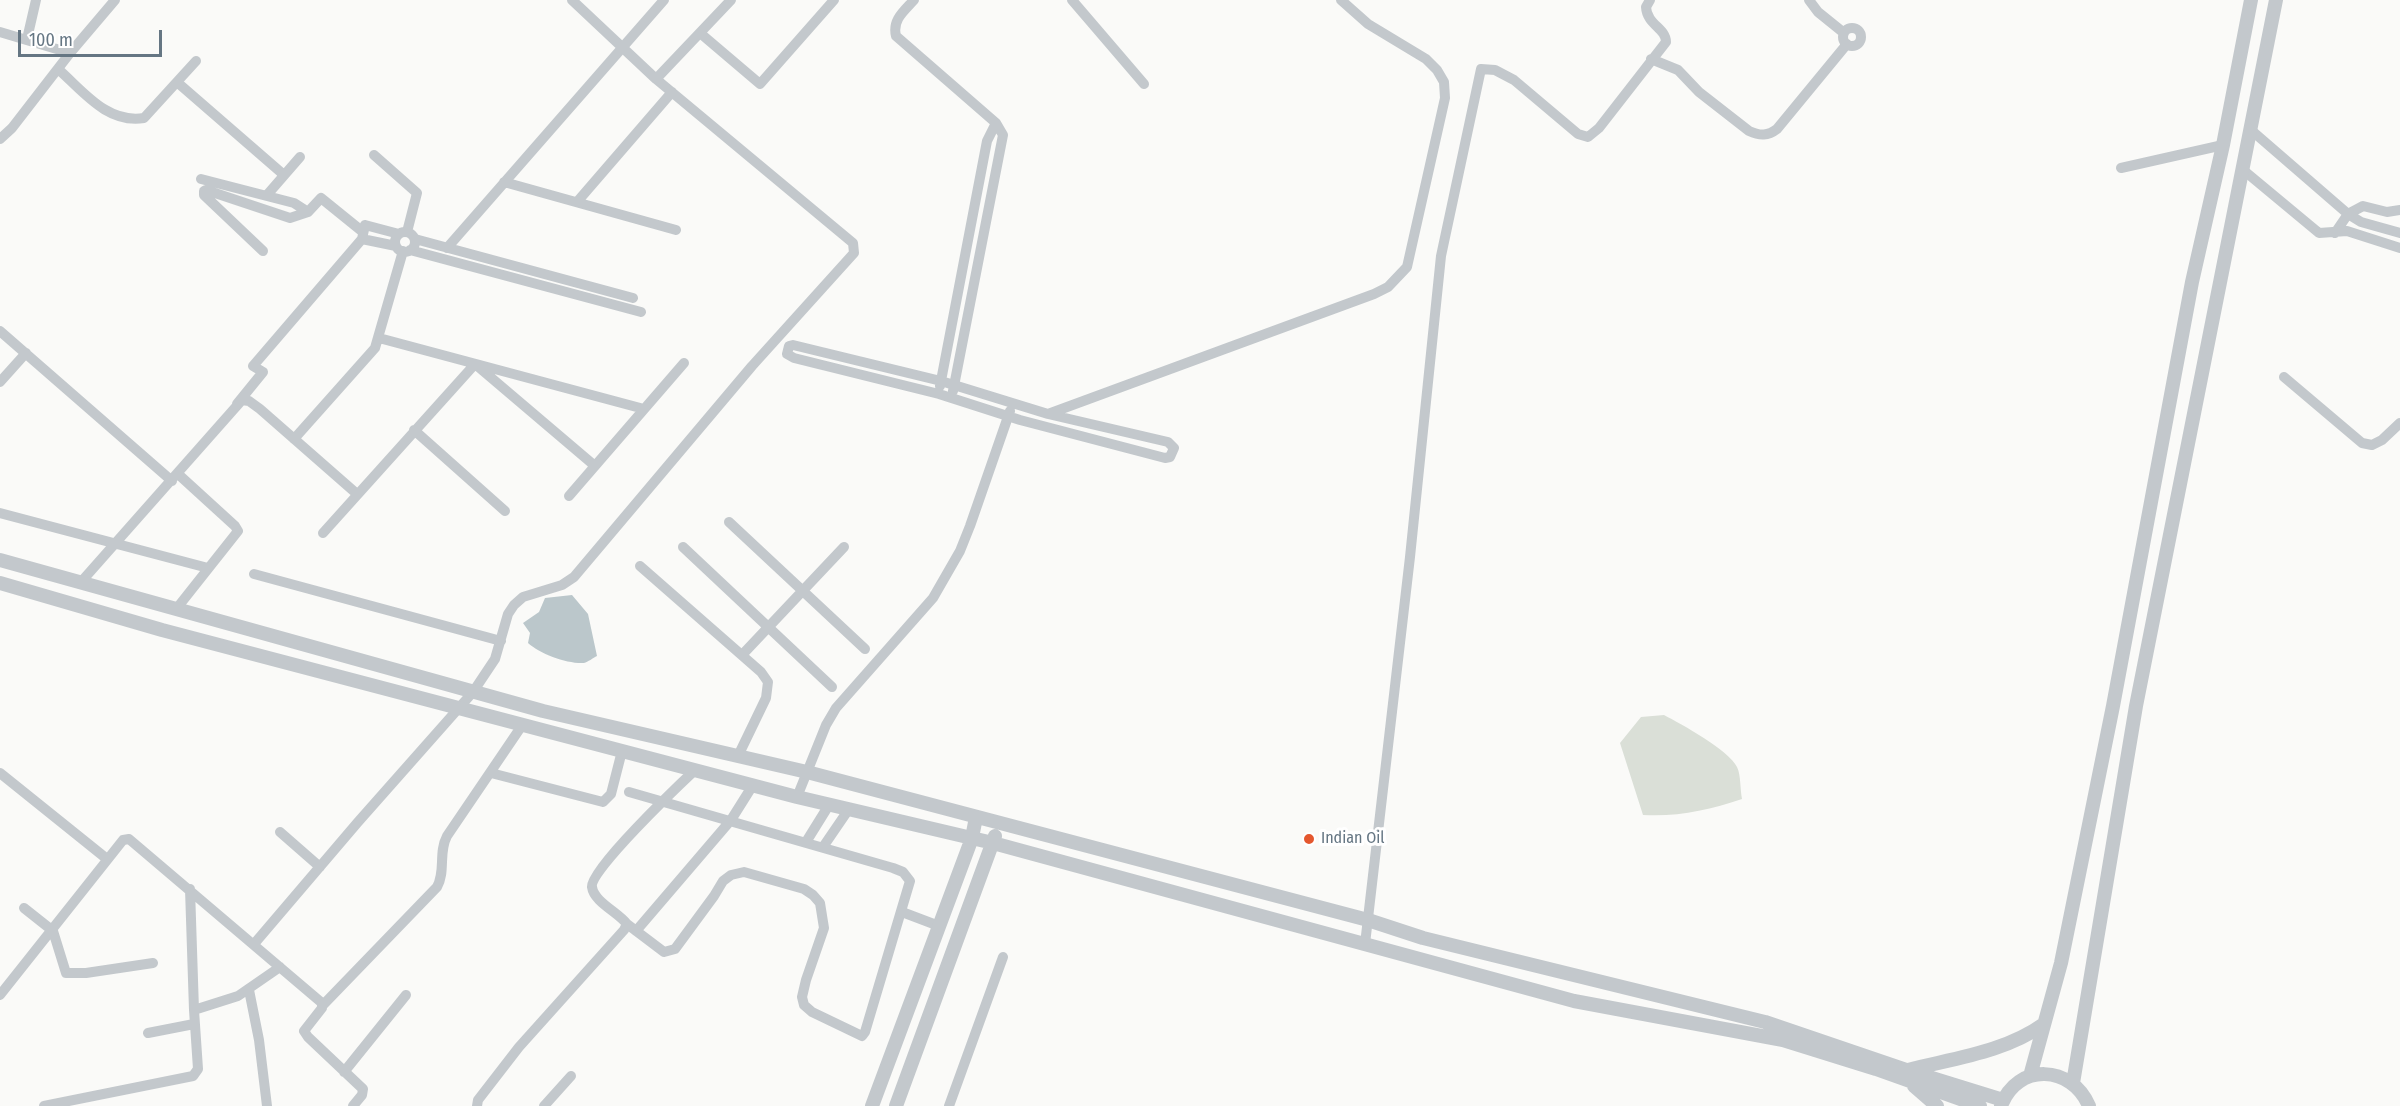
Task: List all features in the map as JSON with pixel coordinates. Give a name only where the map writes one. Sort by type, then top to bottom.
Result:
[{"type":"street","points":[[27,39],[36,0]]},
{"type":"street","points":[[0,139],[12,128],[70,53],[115,0]]},
{"type":"street","points":[[254,944],[474,692],[495,659],[508,614],[514,605],[523,597],[561,585],[574,577],[752,366],[854,253],[855,248],[849,240],[656,79],[572,0]]},
{"type":"street","points":[[447,248],[664,0]]},
{"type":"street","points":[[656,79],[731,0]]},
{"type":"street","points":[[700,33],[760,84],[834,0]]},
{"type":"street","points":[[914,0],[898,19],[894,27],[896,36],[996,123],[1003,135],[952,398]]},
{"type":"street","points":[[1072,0],[1144,84]]},
{"type":"street","points":[[1048,414],[1374,294],[1388,287],[1407,267],[1445,98],[1444,82],[1437,70],[1426,59],[1368,24],[1341,0]]},
{"type":"street","points":[[1363,944],[1410,557],[1441,256],[1480,69],[1504,74],[1578,134],[1588,137],[1599,128],[1666,40],[1664,33],[1648,20],[1646,7],[1650,0]]},
{"type":"street","points":[[1651,58],[1678,70],[1699,92],[1749,131],[1758,135],[1766,134],[1777,129],[1845,39],[1809,0]]},
{"type":"street","points":[[2030,1076],[2061,963],[2080,871],[2182,339],[2251,0]]},
{"type":"street","points":[[2073,1083],[2136,706],[2276,0]]},
{"type":"street","points":[[0,32],[70,53]]},
{"type":"street","points":[[58,69],[106,111],[126,118],[144,118],[196,61]]},
{"type":"street","points":[[178,83],[284,175]]},
{"type":"street","points":[[577,202],[672,92]]},
{"type":"street","points":[[939,394],[987,141],[996,123]]},
{"type":"street","points":[[0,125],[12,128]]},
{"type":"street","points":[[2251,130],[2348,214],[2361,222],[2400,233]]},
{"type":"street","points":[[2121,168],[2223,146]]},
{"type":"street","points":[[374,155],[417,193],[407,235],[415,246],[403,249]]},
{"type":"street","points":[[267,195],[300,157]]},
{"type":"street","points":[[2242,169],[2313,229],[2325,234],[2356,232],[2400,248]]},
{"type":"street","points":[[201,179],[294,203],[308,212]]},
{"type":"street","points":[[504,182],[676,230]]},
{"type":"street","points":[[263,251],[204,195],[206,190],[290,218],[308,212],[321,198],[362,236],[641,312]]},
{"type":"street","points":[[2335,233],[2348,214],[2362,206],[2387,212],[2400,210]]},
{"type":"street","points":[[81,582],[175,477],[263,372],[253,366],[362,236],[365,225],[633,298]]},
{"type":"street","points":[[403,249],[396,239],[407,235]]},
{"type":"street","points":[[294,438],[375,348],[403,249]]},
{"type":"street","points":[[0,331],[235,526],[238,531],[177,608]]},
{"type":"street","points":[[379,338],[644,410]]},
{"type":"street","points":[[2182,339],[2208,343]]},
{"type":"street","points":[[789,346],[801,346],[941,381],[1013,404],[1168,442],[1174,448],[1173,453],[1170,457],[1165,458],[1008,416],[939,394],[794,358],[789,356],[787,350],[789,346]]},
{"type":"street","points":[[0,382],[26,353]]},
{"type":"street","points":[[569,496],[684,363]]},
{"type":"street","points":[[323,533],[474,364]]},
{"type":"street","points":[[474,364],[595,466]]},
{"type":"street","points":[[2284,377],[2362,443],[2372,445],[2382,440],[2400,423]]},
{"type":"street","points":[[235,407],[242,400],[249,401],[357,494]]},
{"type":"street","points":[[798,797],[836,708],[933,598],[960,551],[1013,404]]},
{"type":"street","points":[[414,430],[505,511]]},
{"type":"street","points":[[0,513],[208,568]]},
{"type":"street","points":[[729,522],[865,649]]},
{"type":"street","points":[[683,546],[832,687]]},
{"type":"street","points":[[742,655],[844,547]]},
{"type":"street","points":[[0,560],[543,711],[807,772],[1365,920],[1423,938],[1765,1022],[1907,1075],[1980,1106]]},
{"type":"street","points":[[640,566],[761,672],[768,682],[766,698],[738,756]]},
{"type":"street","points":[[254,574],[501,641]]},
{"type":"street","points":[[0,583],[162,630],[829,805],[993,843],[1574,1001],[1783,1041],[2002,1103],[2014,1085],[2030,1076],[2052,1074],[2073,1083],[2082,1092],[2089,1106]]},
{"type":"street","points":[[352,1106],[364,1092],[305,1034],[305,1027],[323,1005],[437,888],[444,870],[443,844],[523,724]]},
{"type":"street","points":[[490,773],[603,802],[610,794],[622,751]]},
{"type":"street","points":[[629,792],[664,800],[903,872],[910,881],[865,1032],[861,1036],[812,1012],[804,1005],[802,997],[806,980],[824,928],[820,903],[804,889],[744,872],[730,875],[723,881],[675,949],[664,952],[627,924],[594,893],[591,885],[602,867],[664,800],[695,770]]},
{"type":"street","points":[[0,773],[107,860]]},
{"type":"street","points":[[636,931],[731,820],[753,785]]},
{"type":"street","points":[[806,842],[829,805]]},
{"type":"street","points":[[823,847],[849,809]]},
{"type":"street","points":[[872,1106],[972,838],[976,817]]},
{"type":"street","points":[[896,1106],[1000,823]]},
{"type":"street","points":[[280,831],[320,867]]},
{"type":"street","points":[[0,995],[123,840],[129,838],[323,1005]]},
{"type":"street","points":[[44,1106],[194,1076],[198,1069],[194,1024],[190,889]]},
{"type":"street","points":[[24,908],[53,931],[66,973],[86,973],[153,963]]},
{"type":"street","points":[[902,912],[939,926]]},
{"type":"street","points":[[477,1106],[478,1100],[504,1064],[617,939],[627,924]]},
{"type":"street","points":[[949,1106],[1003,957]]},
{"type":"street","points":[[194,1010],[224,1002],[249,990],[280,967]]},
{"type":"street","points":[[249,990],[259,1040],[267,1106]]},
{"type":"street","points":[[344,1072],[406,995]]},
{"type":"street","points":[[148,1033],[194,1024]]},
{"type":"street","points":[[1907,1075],[2004,1046],[2027,1036],[2044,1024]]},
{"type":"street","points":[[1907,1075],[1937,1106]]},
{"type":"street","points":[[544,1106],[571,1076]]},
{"type":"shaded area","points":[[572,595],[588,614],[597,656],[584,663],[562,660],[533,647],[528,643],[530,633],[523,623],[539,612],[545,598]]},
{"type":"shaded area","points":[[1664,715],[1704,738],[1732,760],[1738,770],[1742,799],[1693,812],[1643,815],[1620,743],[1641,717]]},
{"type":"place","name":"Indian Oil","points":[[1309,839]]}]
